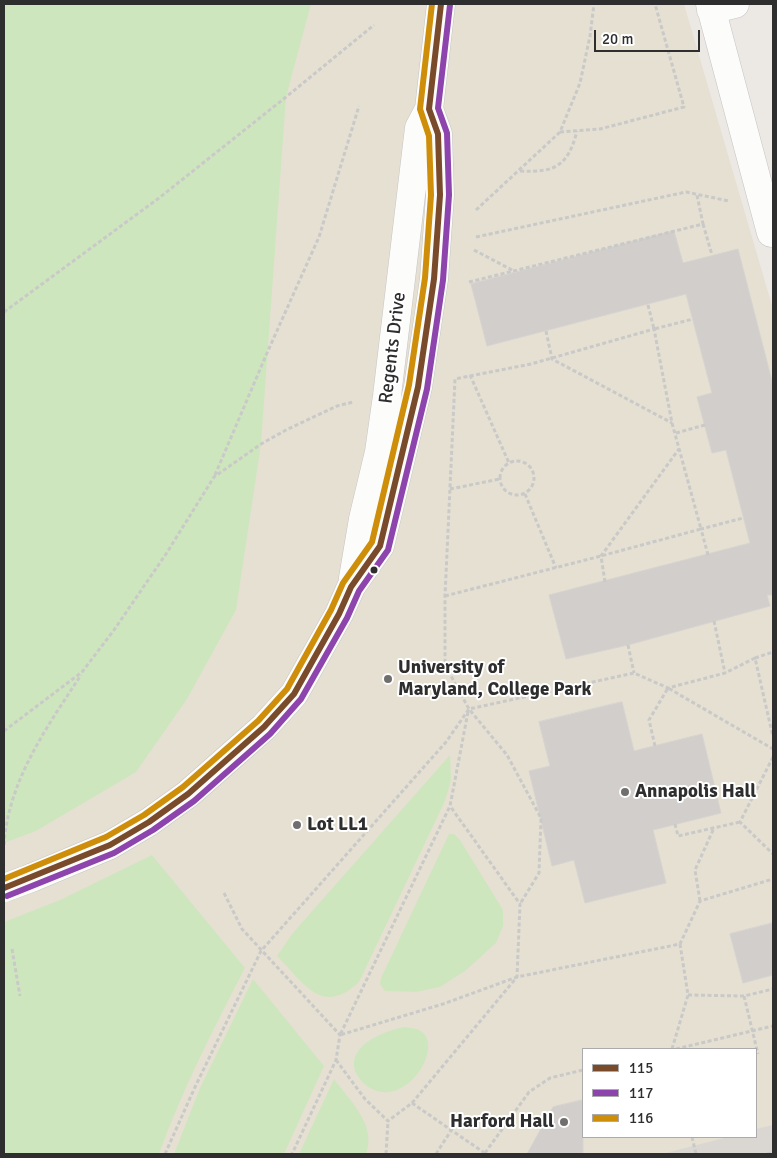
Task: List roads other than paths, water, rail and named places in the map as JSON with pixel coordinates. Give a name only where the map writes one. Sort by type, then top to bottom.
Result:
[{"type":"street","name":"Regents Drive","points":[[4,888],[110,845],[149,822],[188,794],[264,728],[294,694],[339,614],[351,587],[363,519],[379,452],[420,128],[429,109],[441,4]]},
{"type":"street","points":[[719,6],[771,233],[773,233]]},
{"type":"place","name":"University of Maryland, College Park","points":[[388,679]]},
{"type":"place","name":"Annapolis Hall","points":[[625,792]]},
{"type":"place","name":"Lot LL1","points":[[297,825]]},
{"type":"place","name":"Harford Hall","points":[[564,1122]]}]
